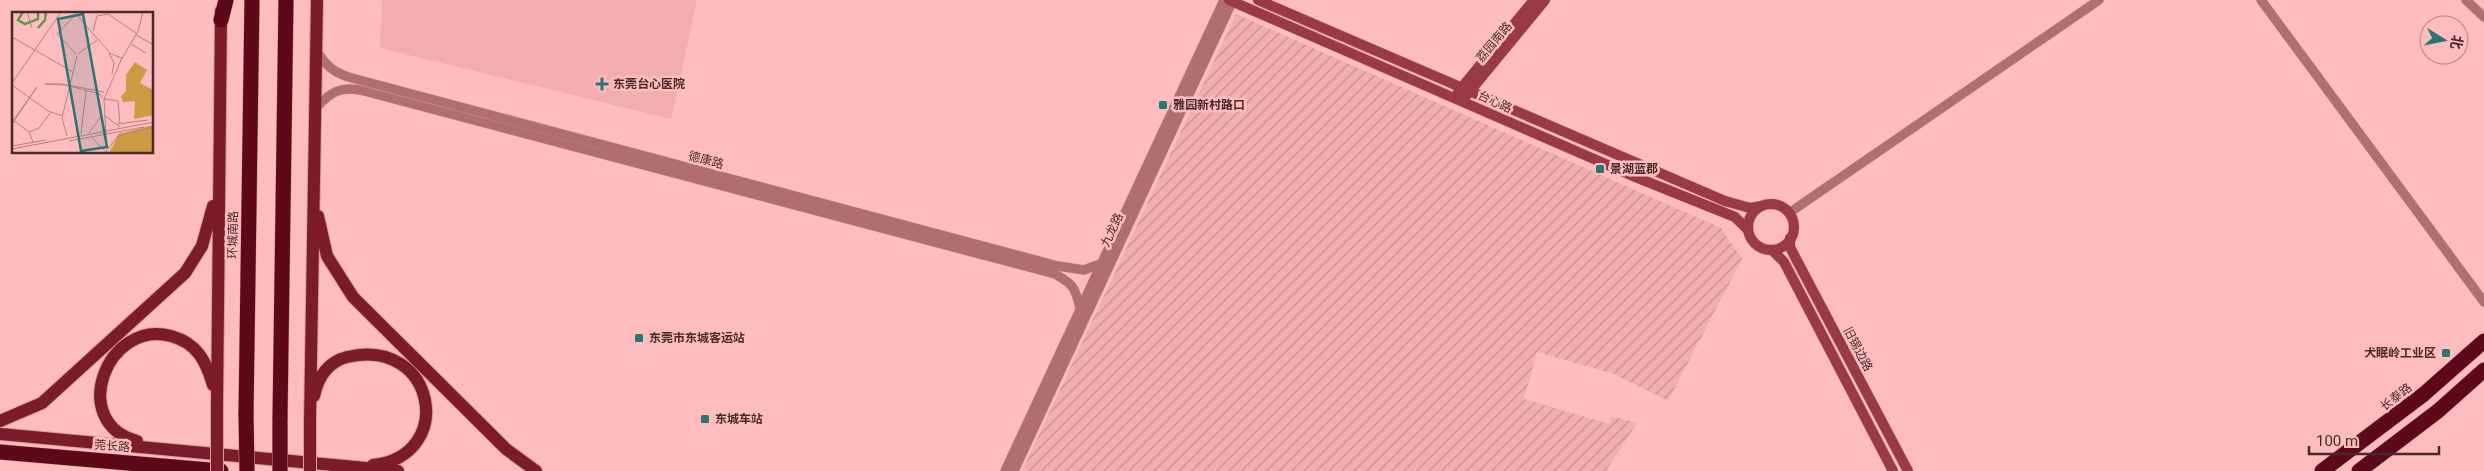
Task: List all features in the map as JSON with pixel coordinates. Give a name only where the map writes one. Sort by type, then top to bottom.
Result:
[{"type":"highway","points":[[221,20],[226,0]]},
{"type":"highway","name":"环城南路","points":[[247,471],[246,414],[252,0]]},
{"type":"highway","points":[[280,471],[286,0]]},
{"type":"highway","name":"长泰路","points":[[2322,471],[2424,394],[2484,341]]},
{"type":"highway","points":[[2359,471],[2438,411],[2484,370]]},
{"type":"highway","name":"莞长路","points":[[0,452],[221,471]]},
{"type":"main road","points":[[217,471],[222,0]]},
{"type":"main road","points":[[310,471],[313,187],[318,0]]},
{"type":"main road","name":"台心路","points":[[1230,0],[1633,176],[1735,217],[1748,230]]},
{"type":"main road","name":"台心路","points":[[1258,0],[1726,201],[1750,208],[1762,206]]},
{"type":"main road","name":"荔园南路","points":[[1458,99],[1534,0]]},
{"type":"main road","name":"荔园南路","points":[[1465,90],[1545,0]]},
{"type":"main road","points":[[0,422],[42,403],[185,273],[202,246],[219,180]]},
{"type":"main road","points":[[313,187],[318,221],[327,256],[352,297],[506,449],[536,471]]},
{"type":"main road","points":[[1777,205],[1789,214],[1794,228],[1790,238],[1782,247],[1772,250],[1761,248],[1755,243],[1748,230],[1751,216],[1762,206],[1777,205]]},
{"type":"main road","name":"旧锡边路","points":[[1790,238],[1790,247],[1794,255],[1908,471]]},
{"type":"main road","name":"旧锡边路","points":[[1772,250],[1784,262],[1893,471]]},
{"type":"main road","points":[[168,450],[121,436],[108,424],[103,414],[100,392],[102,379],[119,349],[129,342],[154,334],[167,335],[189,342],[197,349],[207,368],[214,386],[217,406]]},
{"type":"main road","points":[[310,420],[319,379],[324,371],[342,358],[368,354],[390,358],[399,362],[417,379],[423,390],[426,413],[421,435],[415,444],[402,456],[386,463],[342,466]]},
{"type":"main road","points":[[0,434],[398,471]]},
{"type":"street","name":"九龙路","points":[[1005,471],[1100,264],[1230,0]]},
{"type":"street","name":"九龙路","points":[[1014,471],[1230,0]]},
{"type":"street","points":[[1789,214],[2099,0]]},
{"type":"street","points":[[2261,0],[2484,302]]},
{"type":"street","points":[[2466,0],[2484,17]]},
{"type":"street","name":"德康路","points":[[316,50],[324,62],[334,71],[359,80],[1058,266],[1084,270],[1100,264]]},
{"type":"street","name":"德康路","points":[[315,109],[328,94],[337,89],[350,88],[393,98],[1054,274],[1070,282],[1076,291],[1080,308]]},
{"type":"shaded area","name":"东莞台心医院","points":[[382,0],[697,0],[671,119],[380,48]]},
{"type":"shaded area","points":[[1236,14],[1721,228],[1742,259],[1668,401],[1614,374],[1537,352],[1524,399],[1609,424],[1611,416],[1637,423],[1606,471],[1022,471]]},
{"type":"place","name":"东莞台心医院","points":[[602,84]]},
{"type":"place","name":"雅园新村路口","points":[[1163,105]]},
{"type":"place","name":"景湖蓝郡","points":[[1600,169]]},
{"type":"place","name":"东莞市东城客运站","points":[[639,338]]},
{"type":"place","name":"犬眠岭工业区","points":[[2446,353]]},
{"type":"place","name":"东城车站","points":[[705,419]]}]
